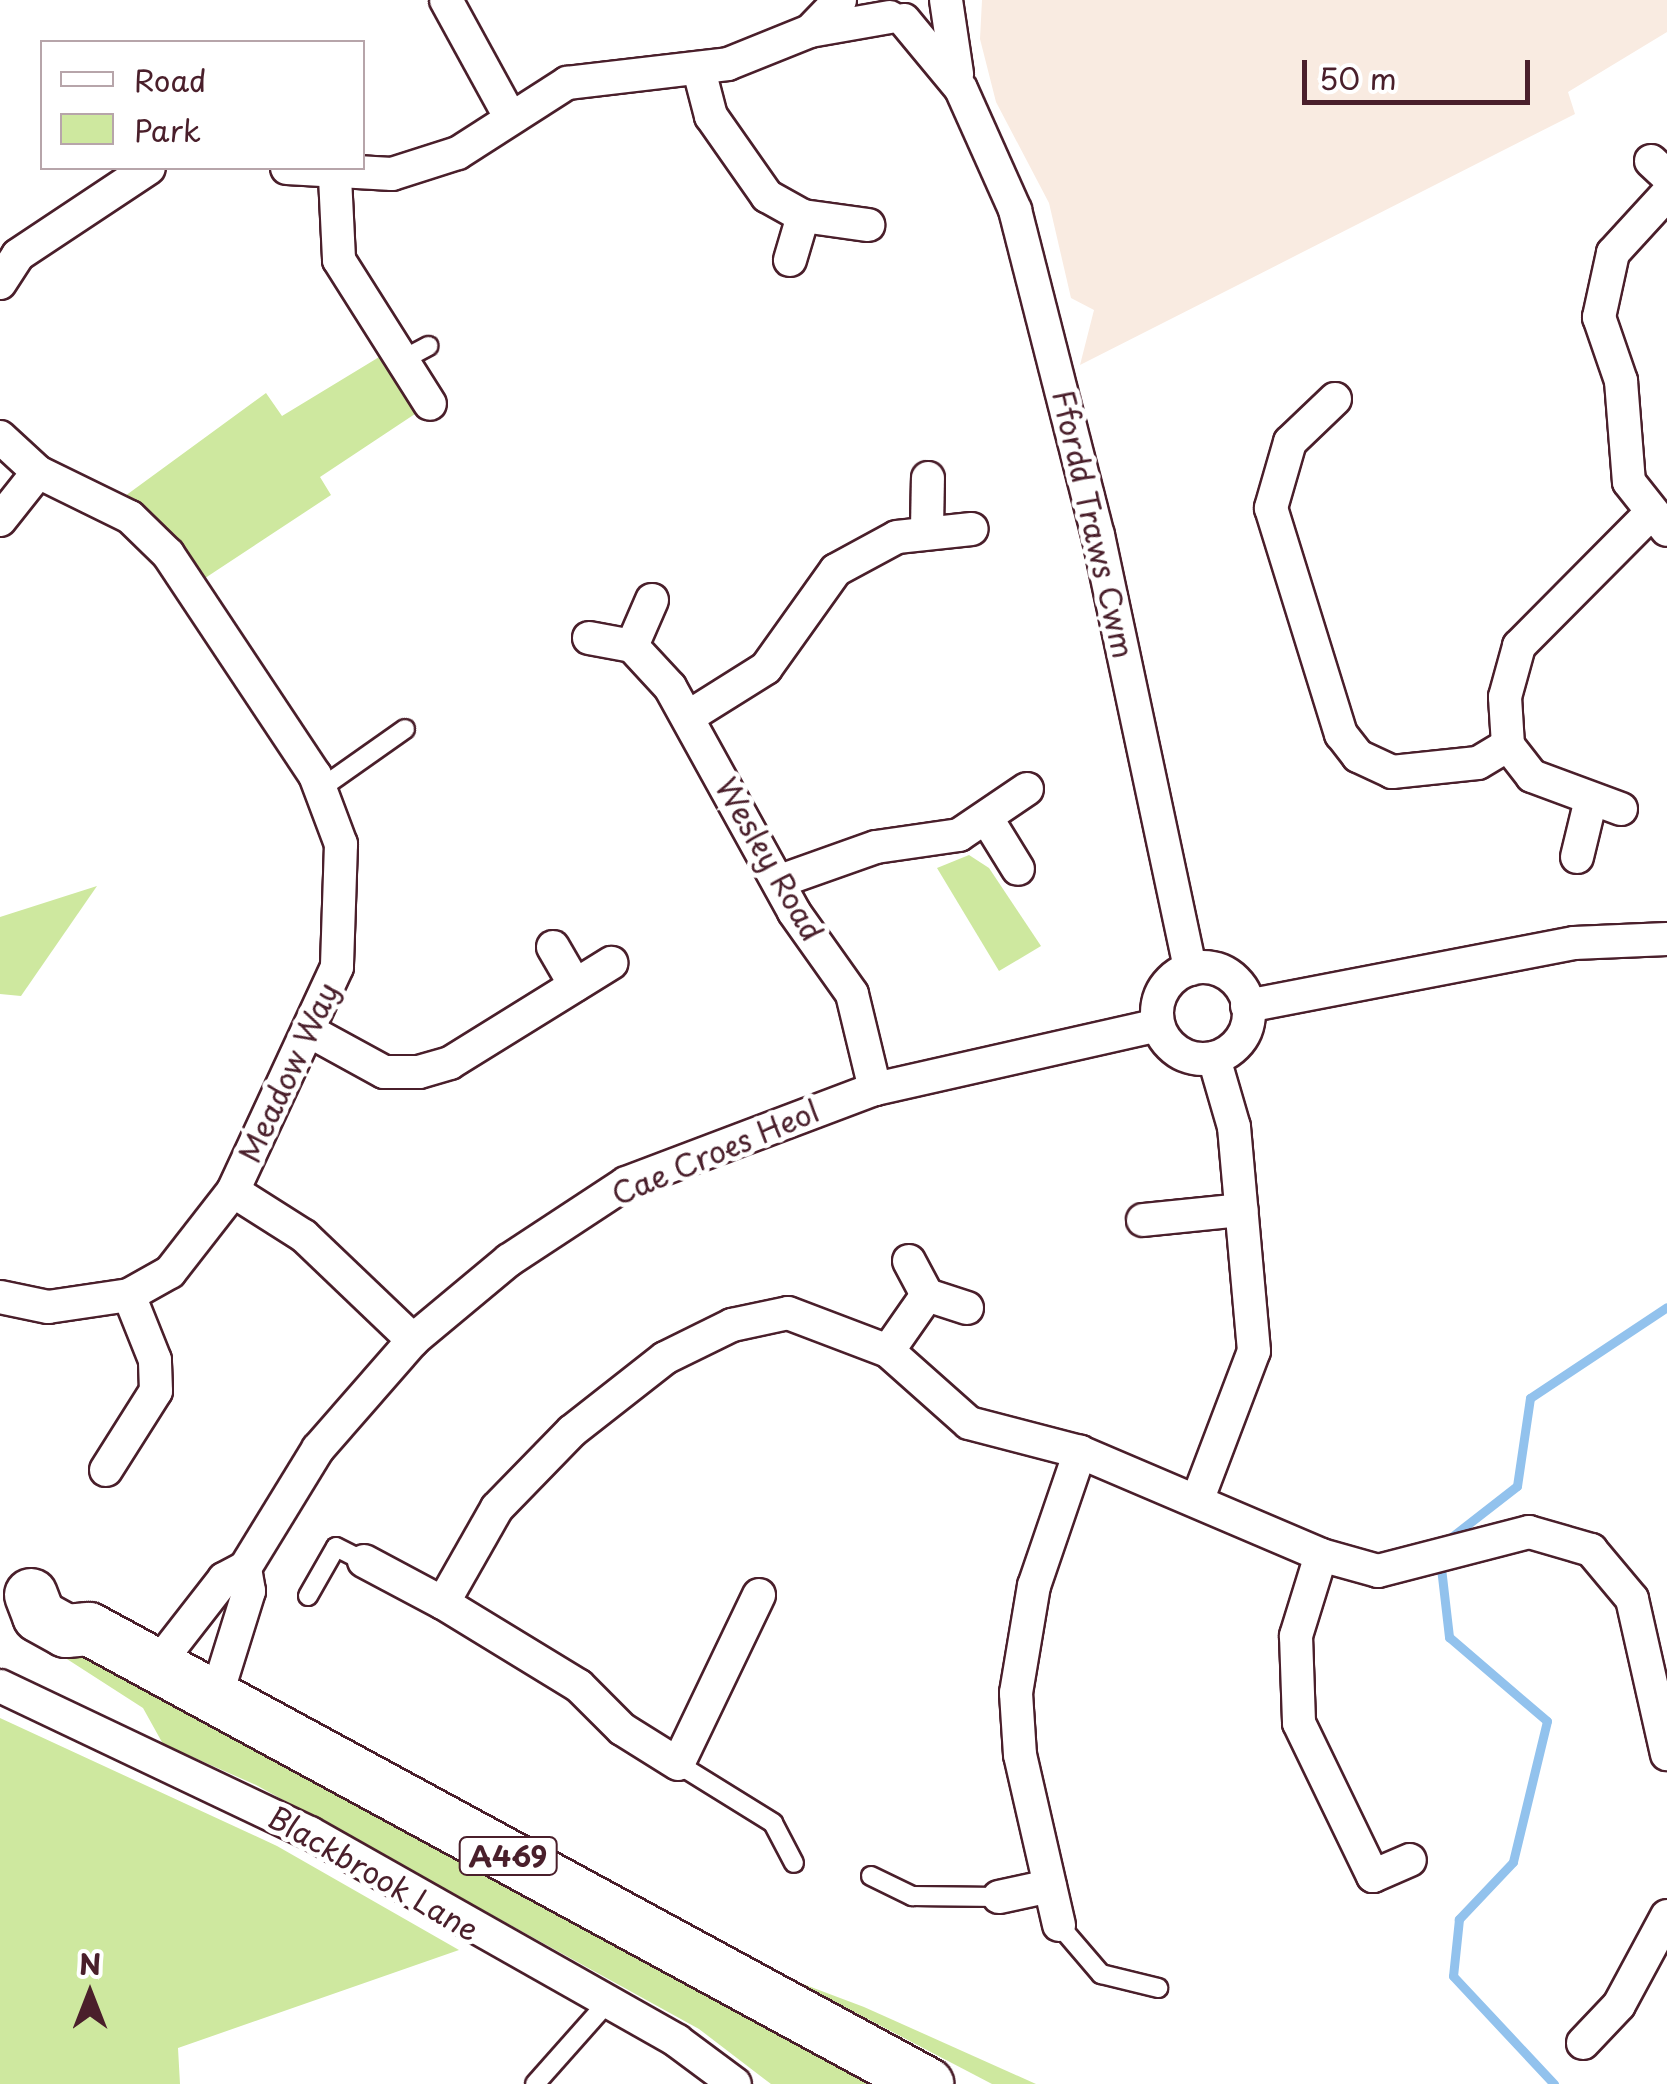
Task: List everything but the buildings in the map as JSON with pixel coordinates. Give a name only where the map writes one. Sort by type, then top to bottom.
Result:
[{"type":"main road","name":"A469","points":[[15,1587],[39,1616],[66,1631],[89,1629],[926,2084]]},
{"type":"street","points":[[446,0],[509,115]]},
{"type":"street","points":[[810,31],[840,0]]},
{"type":"street","points":[[297,170],[335,178],[392,174],[458,153],[509,115],[567,83],[699,70],[810,31],[946,0]]},
{"type":"street","name":"Ffordd Traws Cwm","points":[[946,0],[961,89],[1015,210],[1050,337],[1190,969]]},
{"type":"street","name":"Ffordd Traws Cwm","points":[[888,12],[961,89]]},
{"type":"street","points":[[699,70],[711,116],[744,171],[803,216],[868,225]]},
{"type":"street","points":[[0,284],[18,254],[146,170]]},
{"type":"street","points":[[335,178],[339,260],[415,353],[430,404]]},
{"type":"street","points":[[1577,857],[1606,804],[1532,776],[1508,746],[1505,696],[1520,646],[1658,523],[1629,482],[1621,381],[1600,298],[1613,253],[1667,194]]},
{"type":"street","points":[[790,260],[803,216]]},
{"type":"street","points":[[1335,399],[1290,442],[1271,508],[1341,734],[1358,756],[1392,772],[1478,763],[1508,746]]},
{"type":"street","name":"Meadow Way","points":[[0,437],[38,472],[130,516],[168,554],[320,789],[341,844],[344,911],[336,967],[311,1032],[233,1191],[304,1236],[413,1340]]},
{"type":"street","points":[[0,520],[38,472]]},
{"type":"street","points":[[927,528],[928,478]]},
{"type":"street","points":[[688,717],[766,668],[836,570],[927,528],[972,529]]},
{"type":"street","points":[[589,638],[632,646],[652,600]]},
{"type":"street","name":"Wesley Road","points":[[632,646],[688,717],[780,880],[852,994],[875,1089]]},
{"type":"street","points":[[780,880],[989,822],[1027,789]]},
{"type":"street","points":[[989,822],[1018,869]]},
{"type":"street","points":[[1248,1006],[1574,943],[1667,939]]},
{"type":"street","points":[[553,946],[575,985]]},
{"type":"street","points":[[311,1032],[384,1072],[420,1072],[450,1063],[611,963]]},
{"type":"street","points":[[1190,969],[1230,976],[1248,1006],[1239,1042],[1214,1058],[1185,1056],[1158,1025],[1160,997],[1190,969]]},
{"type":"street","name":"Cae Croes Heol","points":[[156,1665],[224,1579],[245,1568],[318,1449],[413,1340],[509,1260],[626,1183],[875,1089],[1158,1025]]},
{"type":"street","points":[[1197,1501],[1254,1351],[1234,1127],[1214,1058]]},
{"type":"street","points":[[0,1297],[48,1307],[128,1295],[170,1272],[233,1191]]},
{"type":"street","points":[[1142,1220],[1241,1210]]},
{"type":"street","points":[[909,1261],[927,1295],[967,1308]]},
{"type":"street","points":[[106,1470],[156,1390],[155,1360],[128,1295]]},
{"type":"street","points":[[888,1351],[927,1295]]},
{"type":"street","points":[[443,1603],[497,1508],[572,1432],[666,1358],[732,1325],[788,1314],[888,1351],[969,1423],[1080,1452],[1321,1555],[1378,1571],[1528,1532],[1592,1550],[1632,1599],[1667,1754]]},
{"type":"street","points":[[1059,1925],[1016,1694],[1034,1586],[1080,1452]]},
{"type":"street","points":[[1321,1555],[1296,1636],[1299,1723],[1373,1876],[1410,1860]]},
{"type":"street","points":[[364,1562],[443,1603],[579,1686],[622,1729],[678,1764],[759,1595]]},
{"type":"street","name":"Cae Croes Heol","points":[[216,1697],[248,1591],[245,1568]]},
{"type":"street","name":"Blackbrook Lane","points":[[0,1686],[310,1833],[607,2003],[723,2080]]},
{"type":"street","points":[[999,1896],[1050,1886]]},
{"type":"street","points":[[1583,2043],[1619,2005],[1667,1916]]},
{"type":"lane","points":[[320,789],[405,729]]},
{"type":"lane","points":[[308,1596],[336,1547],[364,1562]]},
{"type":"lane","points":[[678,1764],[773,1823],[794,1863]]},
{"type":"lane","points":[[871,1876],[912,1896],[999,1896]]},
{"type":"lane","points":[[1059,1925],[1102,1974],[1158,1988]]},
{"type":"lane","points":[[535,2084],[607,2003]]},
{"type":"shaded area","points":[[982,0],[1667,0],[1667,32],[1568,92],[1575,114],[1080,365],[1094,310],[1071,298],[1049,203],[996,102],[980,39]]},
{"type":"green space","points":[[394,348],[430,404],[320,477],[331,495],[190,588],[110,507],[266,393],[282,416]]},
{"type":"green space","points":[[969,855],[989,868],[1041,946],[999,971],[937,868]]},
{"type":"green space","points":[[97,886],[21,996],[0,994],[0,917]]},
{"type":"green space","points":[[53,1635],[875,2084],[771,2084],[699,2029],[256,1785],[163,1744],[143,1708],[56,1652]]},
{"type":"green space","points":[[0,1718],[277,1846],[459,1950],[178,2048],[180,2084],[0,2084]]},
{"type":"green space","points":[[795,1981],[864,2007],[1036,2084],[992,2084]]},
{"type":"waterway","points":[[1445,1542],[1517,1486],[1530,1398],[1667,1307]]},
{"type":"waterway","points":[[1440,1559],[1449,1637],[1547,1721],[1513,1862],[1459,1919],[1453,1976],[1554,2084]]}]
